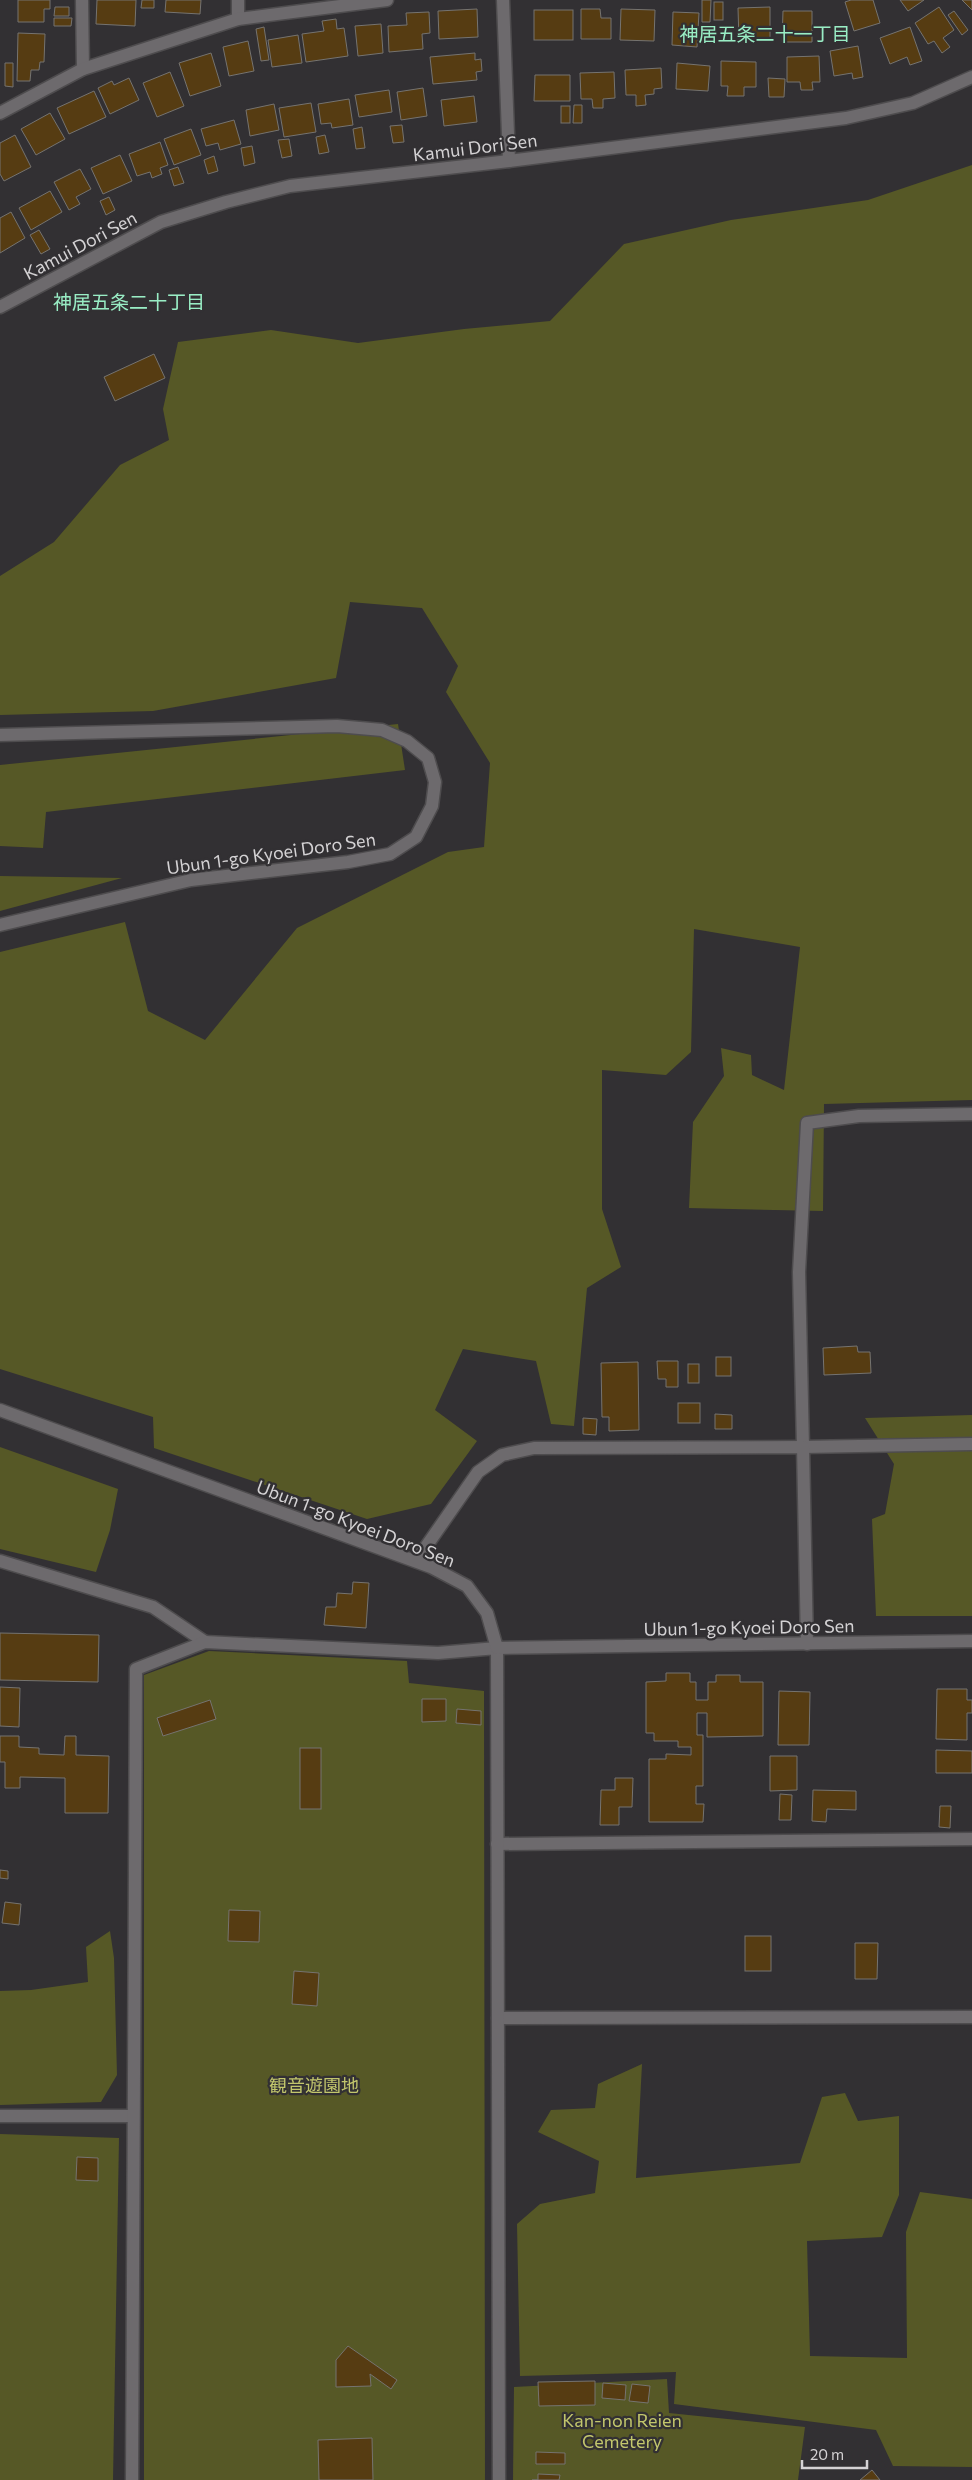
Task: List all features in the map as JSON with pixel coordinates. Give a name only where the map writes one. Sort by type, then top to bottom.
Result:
[{"type":"street","points":[[82,0],[82,69]]},
{"type":"street","points":[[238,0],[238,20]]},
{"type":"street","points":[[0,113],[82,69],[238,20],[387,0]]},
{"type":"street","points":[[503,0],[509,161]]},
{"type":"street","name":"Kamui Dori Sen","points":[[0,307],[161,222],[226,202],[290,186],[509,161],[846,118],[913,103],[972,77]]},
{"type":"street","name":"Ubun 1-go Kyoei Doro Sen","points":[[0,735],[337,726],[382,730],[407,741],[428,758],[435,782],[432,806],[416,837],[390,854],[348,862],[190,880],[0,925]]},
{"type":"street","points":[[807,1644],[799,1272],[807,1123],[859,1116],[972,1114]]},
{"type":"street","name":"Ubun 1-go Kyoei Doro Sen","points":[[0,1410],[416,1561],[467,1586],[488,1613],[497,1648],[972,1641]]},
{"type":"street","points":[[416,1561],[478,1472],[502,1455],[534,1448],[972,1444]]},
{"type":"street","points":[[0,1561],[153,1607],[205,1642]]},
{"type":"street","points":[[132,2480],[136,1669],[205,1642],[438,1653],[497,1648],[499,2480]]},
{"type":"street","points":[[497,1844],[972,1839]]},
{"type":"street","points":[[498,2018],[972,2017]]},
{"type":"street","points":[[0,2116],[133,2116]]},
{"type":"green space","points":[[972,165],[972,1100],[824,1104],[823,1211],[689,1208],[693,1122],[724,1076],[721,1048],[751,1055],[752,1075],[784,1090],[800,947],[694,929],[691,1052],[666,1075],[602,1070],[602,1209],[621,1267],[587,1288],[574,1426],[551,1424],[536,1361],[463,1349],[435,1410],[477,1441],[431,1504],[367,1519],[154,1448],[153,1417],[0,1369],[0,952],[125,922],[148,1011],[205,1040],[297,928],[448,852],[484,847],[490,763],[446,692],[458,666],[422,608],[350,602],[336,678],[153,711],[0,715],[0,576],[54,542],[120,465],[169,440],[163,409],[178,342],[271,330],[358,343],[464,329],[550,321],[624,244],[731,220],[868,200]]},
{"type":"green space","points":[[398,724],[405,770],[46,812],[43,848],[0,846],[0,765]]},
{"type":"green space","points":[[0,876],[122,878],[0,911]]},
{"type":"green space","points":[[972,1415],[972,1616],[876,1616],[872,1519],[885,1514],[894,1464],[865,1418]]},
{"type":"green space","points":[[0,1447],[118,1489],[110,1530],[96,1572],[0,1549]]},
{"type":"green space","name":"観音遊園地","points":[[209,1651],[407,1661],[409,1683],[484,1691],[485,2480],[144,2480],[144,1675]]},
{"type":"green space","points":[[110,1931],[114,1958],[117,2075],[101,2102],[0,2105],[0,1991],[31,1990],[88,1982],[86,1947]]},
{"type":"green space","points":[[642,2064],[636,2178],[800,2163],[822,2097],[845,2093],[858,2121],[899,2116],[899,2195],[882,2237],[807,2241],[810,2356],[907,2358],[906,2232],[920,2192],[972,2199],[972,2467],[893,2466],[876,2430],[674,2404],[676,2372],[520,2376],[517,2224],[540,2204],[595,2193],[599,2161],[538,2132],[551,2110],[595,2108],[598,2084]]},
{"type":"green space","points":[[0,2134],[119,2138],[113,2480],[0,2480]]},
{"type":"green space","name":"Kan-non Reien Cemetery","points":[[667,2379],[669,2413],[805,2427],[798,2480],[513,2480],[514,2387]]},
{"type":"building","points":[[18,0],[50,0],[50,9],[44,9],[44,22],[18,22]]},
{"type":"building","points":[[97,0],[136,0],[135,26],[96,24]]},
{"type":"building","points":[[142,0],[154,0],[154,8],[141,8]]},
{"type":"building","points":[[166,0],[201,0],[200,14],[165,12]]},
{"type":"building","points":[[702,0],[711,0],[710,22],[702,22]]},
{"type":"building","points":[[851,0],[873,0],[880,23],[854,31],[845,2]]},
{"type":"building","points":[[900,0],[924,0],[908,11]]},
{"type":"building","points":[[962,0],[972,0],[972,10]]},
{"type":"building","points":[[714,2],[723,2],[723,20],[714,20]]},
{"type":"building","points":[[55,7],[69,7],[69,16],[54,16]]},
{"type":"building","points":[[770,7],[770,41],[739,41],[738,8]]},
{"type":"building","points":[[939,7],[954,30],[943,38],[950,47],[942,53],[934,41],[928,44],[915,23]]},
{"type":"building","points":[[477,9],[478,37],[439,39],[438,11]]},
{"type":"building","points":[[581,9],[600,9],[601,18],[611,18],[611,39],[581,39]]},
{"type":"building","points":[[621,9],[655,10],[654,41],[620,40]]},
{"type":"building","points":[[534,10],[573,10],[573,40],[534,40]]},
{"type":"building","points":[[783,11],[812,11],[812,42],[782,42]]},
{"type":"building","points":[[954,11],[968,30],[962,35],[948,15]]},
{"type":"building","points":[[429,12],[430,33],[422,34],[423,49],[389,52],[388,26],[407,25],[406,13]]},
{"type":"building","points":[[673,12],[699,13],[697,47],[672,45]]},
{"type":"building","points":[[54,18],[72,18],[71,26],[54,26]]},
{"type":"building","points":[[336,19],[337,29],[344,28],[348,56],[306,62],[302,34],[324,31],[322,21]]},
{"type":"building","points":[[381,24],[383,53],[358,56],[355,26]]},
{"type":"building","points":[[264,27],[269,60],[261,61],[256,29]]},
{"type":"building","points":[[910,27],[922,61],[910,65],[907,57],[890,64],[880,38]]},
{"type":"building","points":[[18,33],[45,34],[44,62],[40,62],[39,70],[31,70],[30,81],[17,81]]},
{"type":"building","points":[[298,35],[302,63],[272,67],[268,40]]},
{"type":"building","points":[[248,41],[254,71],[229,76],[223,47]]},
{"type":"building","points":[[858,46],[863,77],[853,79],[852,73],[834,76],[830,51]]},
{"type":"building","points":[[211,53],[221,86],[190,96],[179,63]]},
{"type":"building","points":[[475,53],[475,60],[481,59],[482,71],[476,72],[477,80],[433,84],[430,57]]},
{"type":"building","points":[[819,56],[820,82],[812,82],[813,90],[801,90],[800,82],[787,82],[787,57]]},
{"type":"building","points":[[721,61],[756,62],[756,87],[744,87],[744,96],[727,96],[728,86],[721,86]]},
{"type":"building","points":[[5,63],[13,63],[13,87],[5,86]]},
{"type":"building","points":[[677,63],[710,66],[708,91],[676,89]]},
{"type":"building","points":[[661,68],[662,88],[654,89],[654,94],[645,95],[646,105],[636,106],[636,95],[626,95],[625,70]]},
{"type":"building","points":[[170,72],[184,106],[157,117],[143,83]]},
{"type":"building","points":[[614,72],[615,98],[603,99],[603,108],[593,108],[592,99],[581,99],[580,73]]},
{"type":"building","points":[[535,75],[570,75],[570,101],[534,101]]},
{"type":"building","points":[[129,78],[139,100],[110,114],[98,88],[112,81],[114,85]]},
{"type":"building","points":[[768,78],[785,79],[784,97],[769,97]]},
{"type":"building","points":[[423,88],[427,116],[401,120],[397,92]]},
{"type":"building","points":[[389,90],[392,112],[359,117],[355,95]]},
{"type":"building","points":[[94,91],[106,117],[69,134],[57,108]]},
{"type":"building","points":[[474,96],[477,122],[444,126],[441,100]]},
{"type":"building","points":[[349,99],[353,125],[332,128],[331,123],[321,124],[318,104]]},
{"type":"building","points":[[311,103],[316,132],[284,137],[279,108]]},
{"type":"building","points":[[274,104],[279,130],[250,136],[246,110]]},
{"type":"building","points":[[574,105],[582,105],[582,123],[573,123]]},
{"type":"building","points":[[561,106],[570,106],[570,123],[561,123]]},
{"type":"building","points":[[50,113],[65,139],[36,155],[21,129]]},
{"type":"building","points":[[234,120],[241,144],[220,150],[218,143],[206,146],[201,129]]},
{"type":"building","points":[[402,125],[404,142],[393,143],[390,126]]},
{"type":"building","points":[[362,127],[365,148],[356,149],[353,129]]},
{"type":"building","points":[[191,129],[201,155],[174,165],[164,139]]},
{"type":"building","points":[[15,135],[31,167],[4,181],[0,174],[0,143]]},
{"type":"building","points":[[325,135],[329,152],[319,154],[316,137]]},
{"type":"building","points":[[289,139],[292,156],[282,158],[278,140]]},
{"type":"building","points":[[160,142],[168,165],[160,168],[162,174],[152,178],[150,172],[137,176],[129,154]]},
{"type":"building","points":[[252,146],[255,163],[244,166],[241,148]]},
{"type":"building","points":[[120,155],[132,181],[103,194],[91,168]]},
{"type":"building","points":[[214,156],[218,171],[208,174],[204,160]]},
{"type":"building","points":[[178,167],[184,183],[174,186],[169,170]]},
{"type":"building","points":[[80,169],[91,189],[76,197],[80,204],[69,210],[54,182]]},
{"type":"building","points":[[50,191],[62,212],[31,230],[19,208]]},
{"type":"building","points":[[109,197],[115,210],[106,215],[100,201]]},
{"type":"building","points":[[11,212],[25,238],[0,253],[0,218]]},
{"type":"building","points":[[39,230],[50,249],[41,254],[30,235]]},
{"type":"building","points":[[154,354],[165,378],[115,401],[104,377]]},
{"type":"building","points":[[857,1346],[858,1352],[870,1352],[871,1373],[824,1375],[823,1348]]},
{"type":"building","points":[[716,1357],[731,1357],[731,1376],[716,1376]]},
{"type":"building","points":[[657,1361],[678,1361],[678,1387],[666,1387],[666,1379],[658,1379]]},
{"type":"building","points":[[638,1362],[639,1430],[609,1431],[609,1417],[602,1417],[601,1363]]},
{"type":"building","points":[[688,1364],[699,1364],[699,1383],[688,1383]]},
{"type":"building","points":[[678,1403],[700,1403],[700,1423],[678,1423]]},
{"type":"building","points":[[715,1414],[732,1415],[732,1429],[715,1429]]},
{"type":"building","points":[[583,1418],[597,1419],[596,1435],[583,1434]]},
{"type":"building","points":[[353,1582],[369,1583],[366,1628],[324,1625],[326,1607],[336,1607],[337,1593],[352,1594]]},
{"type":"building","points":[[0,1633],[99,1635],[98,1682],[0,1680]]},
{"type":"building","points":[[666,1673],[690,1673],[690,1682],[696,1682],[696,1700],[708,1700],[708,1682],[716,1682],[716,1675],[740,1675],[740,1682],[763,1682],[763,1736],[707,1737],[707,1713],[697,1713],[697,1735],[703,1735],[703,1786],[696,1786],[696,1804],[704,1804],[703,1822],[649,1822],[649,1759],[666,1759],[666,1754],[691,1755],[691,1747],[678,1747],[678,1741],[654,1741],[654,1733],[646,1733],[646,1682],[666,1681]]},
{"type":"building","points":[[0,1687],[20,1688],[19,1727],[0,1726]]},
{"type":"building","points":[[937,1689],[967,1689],[967,1700],[972,1700],[972,1713],[967,1713],[967,1740],[936,1739]]},
{"type":"building","points":[[779,1691],[810,1692],[809,1745],[778,1745]]},
{"type":"building","points":[[422,1699],[446,1699],[446,1721],[422,1722]]},
{"type":"building","points":[[210,1700],[216,1719],[163,1736],[157,1718]]},
{"type":"building","points":[[457,1709],[481,1711],[481,1725],[456,1723]]},
{"type":"building","points":[[0,1736],[19,1736],[19,1747],[39,1748],[39,1754],[64,1755],[65,1736],[76,1736],[76,1755],[109,1756],[108,1813],[65,1813],[65,1778],[20,1777],[20,1788],[5,1788],[5,1762],[0,1762]]},
{"type":"building","points":[[300,1748],[321,1748],[321,1809],[300,1809]]},
{"type":"building","points":[[936,1750],[972,1751],[972,1773],[936,1773]]},
{"type":"building","points":[[770,1756],[797,1756],[797,1790],[770,1791]]},
{"type":"building","points":[[615,1778],[633,1778],[632,1807],[619,1807],[619,1825],[600,1825],[601,1790],[615,1790]]},
{"type":"building","points":[[813,1790],[856,1791],[856,1810],[827,1809],[826,1822],[812,1821]]},
{"type":"building","points":[[780,1794],[792,1795],[791,1820],[779,1820]]},
{"type":"building","points":[[940,1806],[951,1806],[950,1828],[939,1827]]},
{"type":"building","points":[[0,1870],[8,1871],[8,1879],[0,1878]]},
{"type":"building","points":[[5,1902],[21,1904],[19,1925],[2,1923]]},
{"type":"building","points":[[229,1910],[260,1911],[259,1942],[228,1941]]},
{"type":"building","points":[[745,1936],[771,1936],[771,1971],[745,1971]]},
{"type":"building","points":[[855,1943],[878,1943],[877,1979],[855,1979]]},
{"type":"building","points":[[294,1971],[319,1973],[317,2006],[292,2004]]},
{"type":"building","points":[[77,2157],[98,2158],[98,2181],[76,2180]]},
{"type":"building","points":[[348,2346],[397,2380],[391,2389],[370,2374],[371,2386],[336,2387],[336,2360]]},
{"type":"building","points":[[595,2381],[595,2405],[539,2406],[538,2382]]},
{"type":"building","points":[[603,2383],[626,2385],[625,2400],[602,2398]]},
{"type":"building","points":[[632,2384],[650,2386],[648,2403],[629,2401]]},
{"type":"building","points":[[372,2438],[373,2480],[319,2480],[318,2440]]},
{"type":"building","points":[[536,2452],[565,2453],[565,2464],[536,2464]]},
{"type":"building","points":[[872,2470],[880,2480],[860,2480]]},
{"type":"building","points":[[538,2474],[560,2475],[559,2480],[538,2480]]},
{"type":"district","name":"神居五条二十一丁目","points":[[765,33]]},
{"type":"district","name":"神居五条二十丁目","points":[[129,301]]}]
